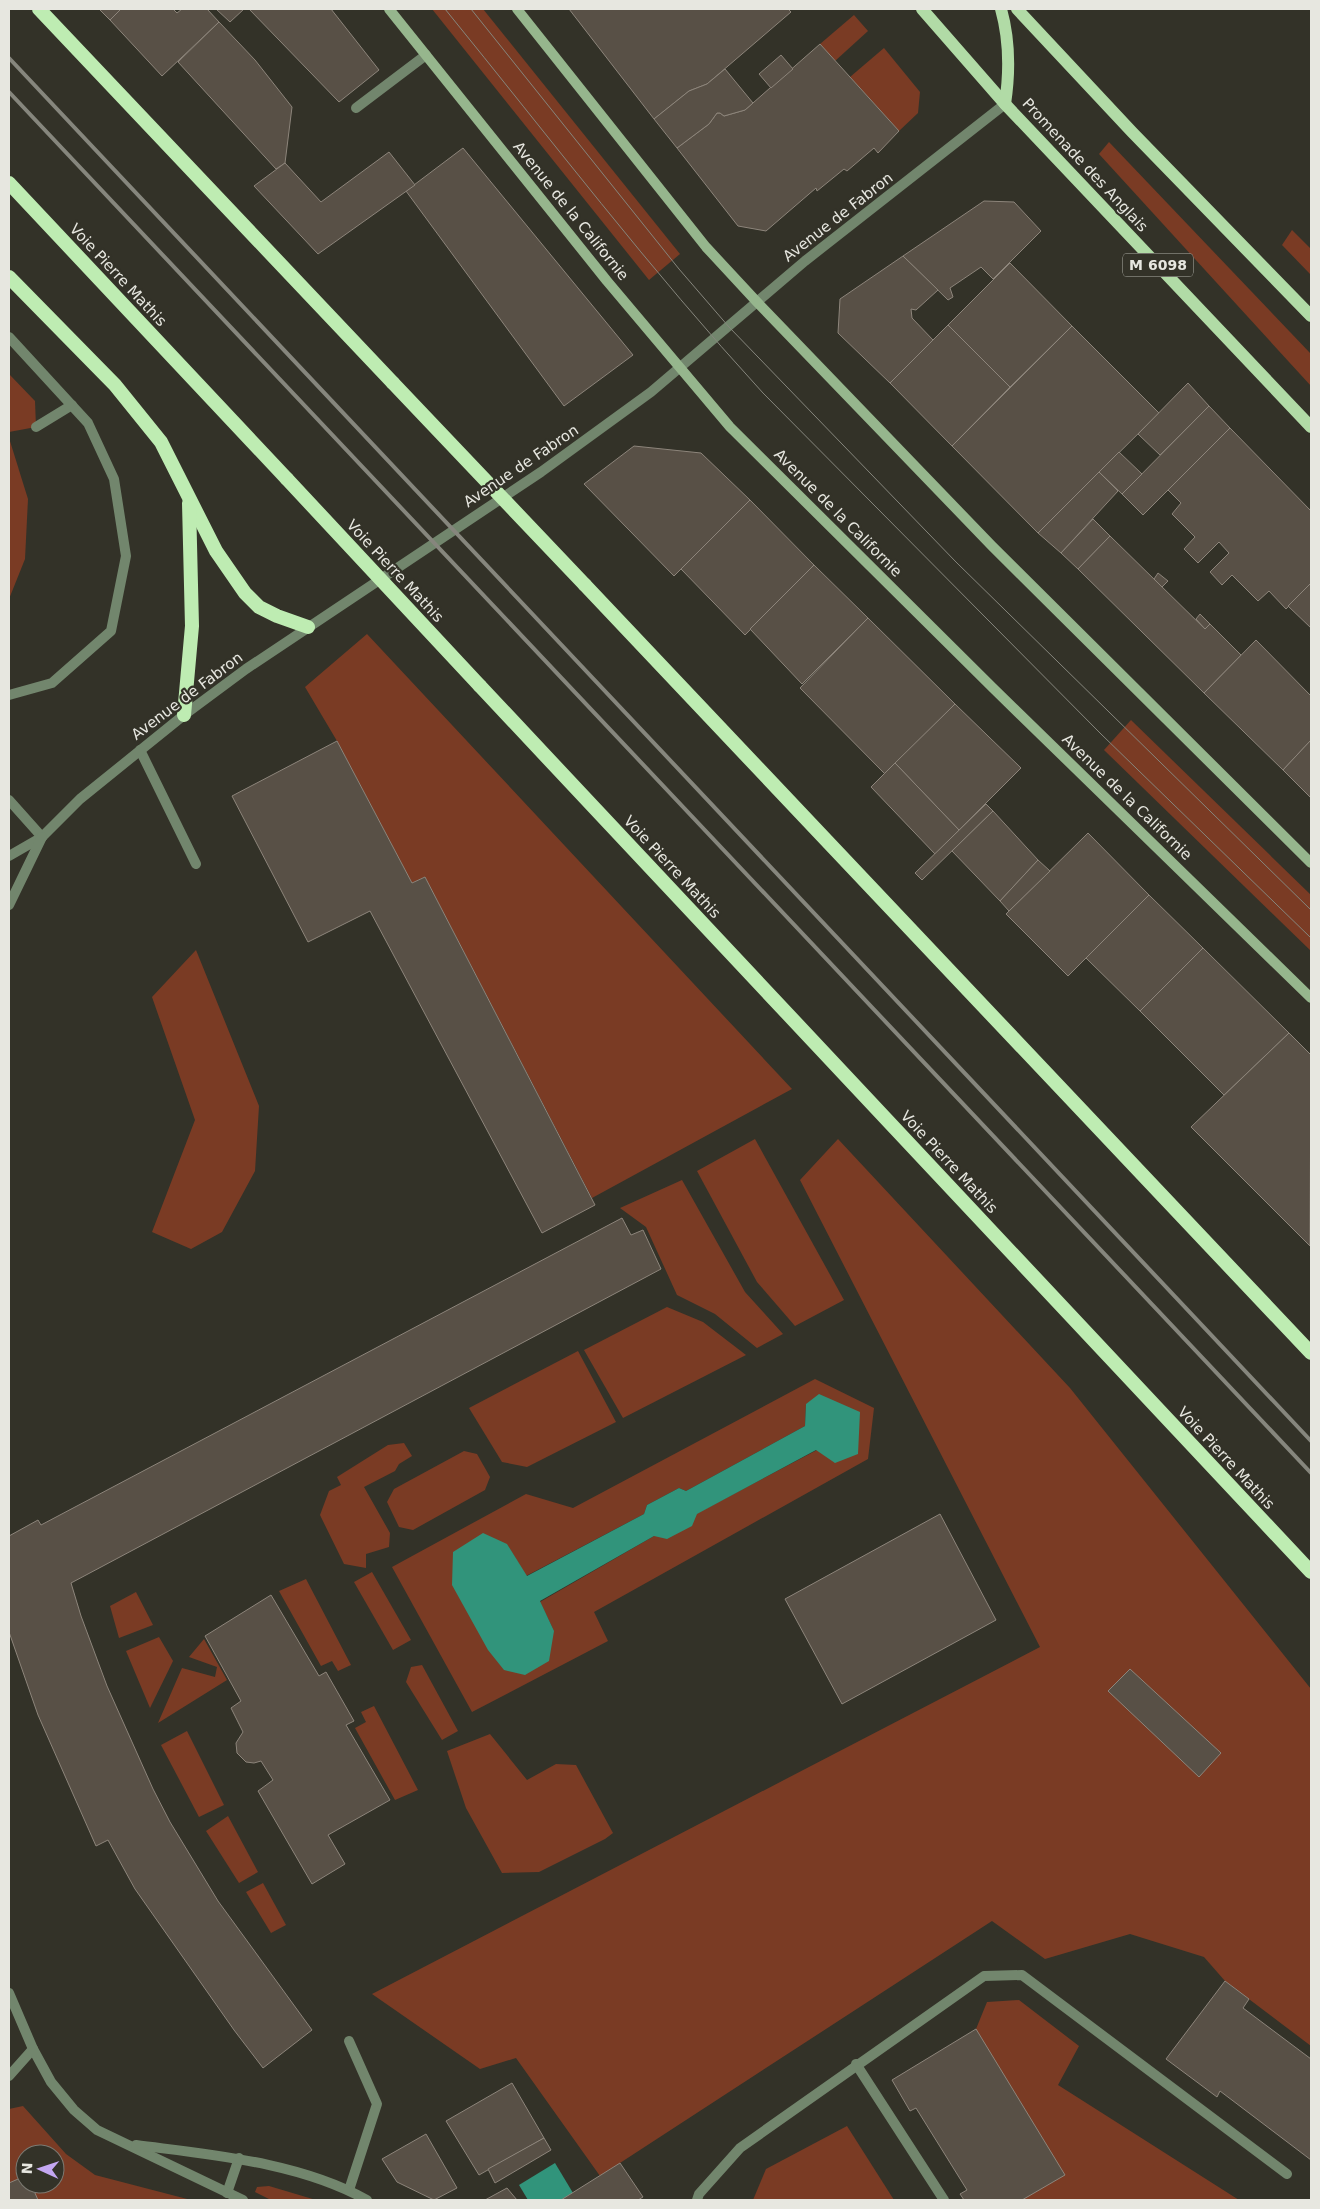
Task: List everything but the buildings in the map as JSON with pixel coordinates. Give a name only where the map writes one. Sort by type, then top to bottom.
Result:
[{"type":"highway","points":[[38,9],[1311,1353]]},
{"type":"highway","name":"Voie Pierre Mathis","points":[[9,183],[1311,1572]]},
{"type":"highway","points":[[9,277],[121,392],[161,442],[216,551],[245,593],[259,607],[277,616],[308,626]]},
{"type":"highway","points":[[184,715],[192,626],[189,500]]},
{"type":"main road","name":"Avenue de la Californie","points":[[389,9],[607,281],[730,427],[994,689],[1311,998]]},
{"type":"main road","points":[[517,9],[706,247],[757,302],[992,546],[1311,863]]},
{"type":"main road","name":"Promenade des Anglais","points":[[922,9],[1005,104],[1311,427]]},
{"type":"main road","points":[[1001,9],[1010,72],[1005,104]]},
{"type":"main road","points":[[1017,9],[1132,132],[1311,316]]},
{"type":"street","points":[[356,108],[426,55]]},
{"type":"street","name":"Avenue de Fabron","points":[[9,856],[42,837],[80,799],[184,715],[308,626],[541,472],[645,397],[805,262],[1005,104]]},
{"type":"street","points":[[9,337],[88,423],[114,479],[126,556],[110,631],[52,683],[9,695]]},
{"type":"street","points":[[36,427],[72,405]]},
{"type":"street","points":[[140,750],[196,864]]},
{"type":"street","points":[[9,800],[42,837]]},
{"type":"street","name":"Avenue de Fabron","points":[[9,905],[42,837]]},
{"type":"street","points":[[697,2200],[699,2194],[740,2148],[856,2064],[984,1976],[1022,1975],[1287,2174]]},
{"type":"street","points":[[9,1993],[51,2082],[74,2110],[97,2130],[227,2194],[243,2200]]},
{"type":"street","points":[[349,2041],[377,2104],[349,2190]]},
{"type":"street","points":[[9,2076],[34,2049]]},
{"type":"street","points":[[856,2064],[944,2200]]},
{"type":"street","points":[[128,2144],[238,2158],[309,2176],[349,2190],[367,2200]]},
{"type":"street","points":[[227,2194],[238,2158]]},
{"type":"shaded area","points":[[432,9],[483,9],[680,254],[649,280]]},
{"type":"shaded area","points":[[854,15],[868,31],[835,61],[820,44]]},
{"type":"shaded area","points":[[884,48],[920,92],[918,113],[899,131],[850,77]]},
{"type":"shaded area","points":[[1109,142],[1311,354],[1311,386],[1099,154]]},
{"type":"shaded area","points":[[1292,230],[1311,249],[1311,275],[1282,245]]},
{"type":"shaded area","points":[[9,374],[35,401],[36,427],[9,432]]},
{"type":"shaded area","points":[[9,438],[28,499],[25,559],[9,599]]},
{"type":"shaded area","points":[[367,634],[792,1089],[592,1198],[425,877],[412,883],[337,741],[305,687]]},
{"type":"shaded area","points":[[1131,720],[1311,895],[1311,951],[1104,750]]},
{"type":"shaded area","points":[[196,950],[259,1106],[255,1171],[222,1232],[191,1249],[152,1232],[195,1120],[152,997]]},
{"type":"shaded area","points":[[755,1139],[844,1300],[795,1326],[757,1282],[697,1171]]},
{"type":"shaded area","points":[[838,1139],[1070,1388],[1311,1689],[1311,2046],[1225,1981],[1204,1957],[1130,1934],[1045,1959],[992,1921],[600,2176],[516,2058],[480,2069],[372,1994],[1040,1647],[800,1180]]},
{"type":"shaded area","points":[[682,1180],[745,1292],[783,1334],[757,1348],[715,1314],[677,1295],[646,1227],[620,1208]]},
{"type":"shaded area","points":[[667,1307],[703,1322],[746,1355],[623,1418],[584,1350]]},
{"type":"shaded area","points":[[578,1351],[616,1422],[527,1467],[502,1462],[469,1408]]},
{"type":"shaded area","points":[[815,1379],[874,1408],[868,1459],[594,1612],[608,1641],[472,1712],[392,1567],[526,1494],[573,1508]],"holes":[[[806,1404],[817,1450],[654,1536],[540,1602],[554,1631],[507,1544],[526,1576],[644,1514],[647,1505],[679,1488],[686,1491],[805,1426]]]},
{"type":"shaded area","points":[[819,1394],[860,1412],[858,1454],[835,1463],[816,1450],[697,1514],[692,1526],[667,1539],[654,1536],[540,1601],[554,1631],[549,1661],[525,1675],[504,1670],[488,1650],[452,1585],[453,1552],[483,1533],[507,1544],[527,1576],[644,1514],[647,1505],[679,1488],[686,1491],[805,1426],[806,1404]]},
{"type":"shaded area","points":[[404,1443],[412,1456],[399,1464],[395,1471],[364,1487],[390,1533],[389,1547],[366,1554],[366,1568],[344,1564],[320,1515],[329,1491],[341,1485],[337,1477],[388,1445]]},
{"type":"shaded area","points":[[464,1451],[477,1454],[490,1477],[485,1490],[413,1530],[399,1527],[387,1502],[394,1489]]},
{"type":"shaded area","points":[[372,1572],[411,1640],[393,1650],[354,1582]]},
{"type":"shaded area","points":[[306,1579],[351,1665],[338,1671],[332,1661],[321,1666],[279,1591]]},
{"type":"shaded area","points":[[136,1592],[153,1625],[119,1638],[110,1606]]},
{"type":"shaded area","points":[[159,1637],[173,1661],[150,1708],[126,1651]]},
{"type":"shaded area","points":[[204,1639],[227,1680],[158,1723],[182,1668],[215,1677],[217,1667],[189,1657]]},
{"type":"shaded area","points":[[422,1665],[458,1731],[442,1740],[406,1682],[411,1667]]},
{"type":"shaded area","points":[[374,1706],[418,1790],[395,1800],[355,1728],[366,1722],[361,1712]]},
{"type":"shaded area","points":[[187,1731],[224,1805],[199,1817],[161,1745]]},
{"type":"shaded area","points":[[490,1734],[527,1780],[556,1764],[576,1765],[613,1833],[605,1839],[539,1872],[502,1873],[466,1808],[447,1751]]},
{"type":"shaded area","points":[[228,1816],[258,1872],[239,1883],[206,1831]]},
{"type":"shaded area","points":[[263,1883],[286,1925],[271,1933],[246,1892]]},
{"type":"shaded area","points":[[1019,2000],[1079,2046],[1058,2085],[1239,2200],[980,2200],[976,2029],[987,2002]]},
{"type":"shaded area","points":[[23,2106],[57,2144],[15,2144],[15,2194],[65,2194],[65,2153],[95,2175],[191,2200],[9,2200],[9,2109]]},
{"type":"shaded area","points":[[847,2126],[894,2200],[753,2200],[766,2169]]},
{"type":"shaded area","points":[[555,2163],[573,2193],[561,2200],[528,2200],[519,2185]]},
{"type":"shaded area","points":[[269,2186],[316,2200],[271,2200],[255,2192],[257,2187]]},
{"type":"tram line","points":[[445,9],[601,204],[721,347],[763,393],[1101,734],[1311,938]]},
{"type":"tram line","points":[[471,9],[679,269],[729,327],[956,562],[1311,910]]},
{"type":"railway","points":[[9,58],[1311,1441]]},
{"type":"railway","points":[[9,92],[1311,1473]]}]
